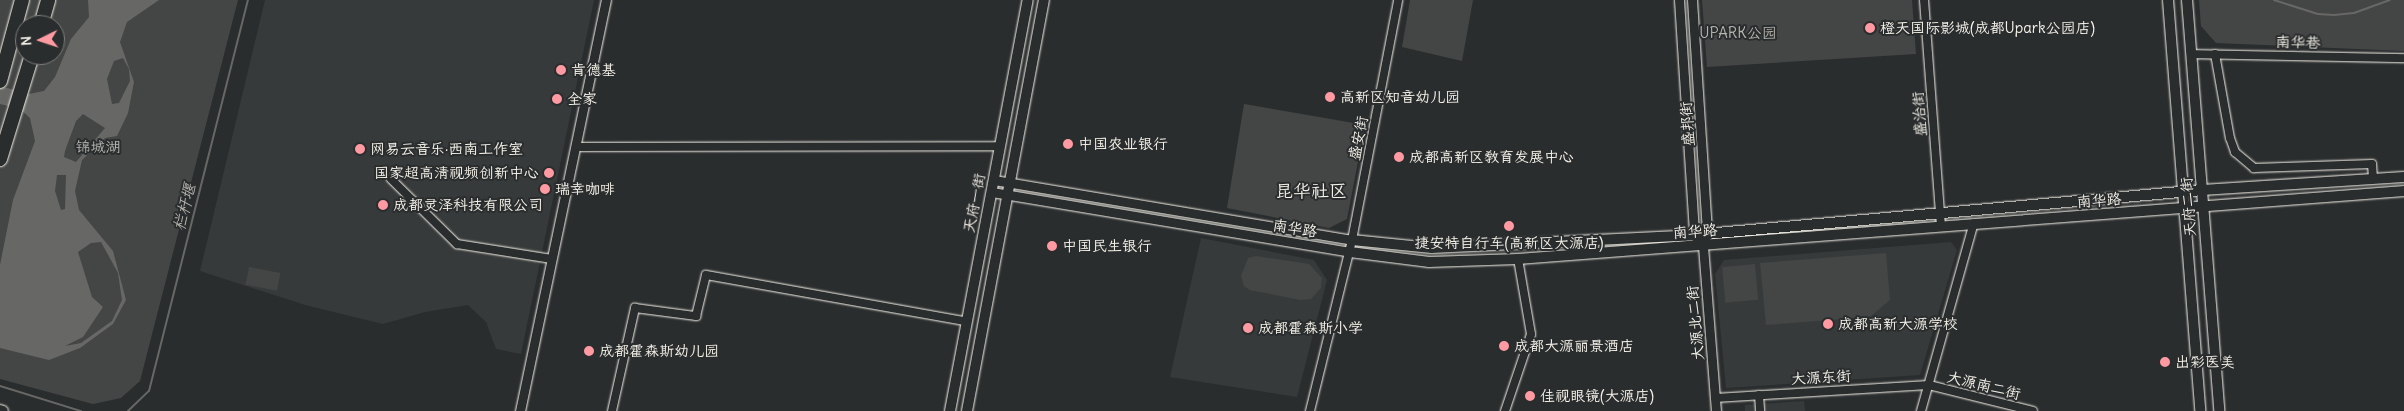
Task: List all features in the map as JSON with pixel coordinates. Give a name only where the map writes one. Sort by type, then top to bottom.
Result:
[{"type":"highway","points":[[0,80],[13,0]]},
{"type":"highway","points":[[0,80],[22,0]]},
{"type":"highway","points":[[34,15],[38,0]]},
{"type":"highway","points":[[44,15],[48,0]]},
{"type":"highway","points":[[0,153],[22,65]]},
{"type":"highway","points":[[0,159],[29,65]]},
{"type":"main road","name":"天府一街","points":[[950,411],[965,321],[992,192],[1028,0]]},
{"type":"main road","points":[[967,411],[1044,0]]},
{"type":"main road","name":"天府二街","points":[[2168,0],[2200,411]]},
{"type":"main road","name":"天府二街","points":[[2187,0],[2219,411]]},
{"type":"main road","name":"南华路","points":[[1352,240],[1432,248],[1707,234],[2202,190],[2404,177]]},
{"type":"main road","name":"南华路","points":[[1350,252],[1429,262],[1518,258],[1703,246],[1974,223],[2184,209],[2404,191]]},
{"type":"street","points":[[520,411],[606,0]]},
{"type":"street","name":"盛安街","points":[[1310,411],[1350,252],[1398,0]]},
{"type":"street","name":"盛邦街","points":[[1679,0],[1694,234]]},
{"type":"street","name":"盛邦街","points":[[1692,0],[1707,234],[1703,246]]},
{"type":"street","name":"盛治街","points":[[1924,0],[1941,226]]},
{"type":"street","name":"南华巷","points":[[2191,54],[2404,58]]},
{"type":"street","points":[[2216,54],[2230,138],[2235,152],[2254,168],[2372,164],[2373,179]]},
{"type":"street","points":[[576,147],[1000,146]]},
{"type":"street","points":[[391,179],[457,244],[552,259]]},
{"type":"street","points":[[994,180],[1352,240]]},
{"type":"street","name":"南华路","points":[[992,192],[1350,252]]},
{"type":"street","points":[[1921,411],[1974,223]]},
{"type":"street","points":[[1694,234],[1703,246]]},
{"type":"street","name":"大源北二街","points":[[1703,246],[1716,411]]},
{"type":"street","points":[[1506,411],[1531,334],[1518,258]]},
{"type":"street","points":[[612,411],[635,308],[696,316],[706,275],[965,321]]},
{"type":"street","name":"大源东街","points":[[1715,398],[1928,385]]},
{"type":"street","name":"大源南二街","points":[[1928,385],[2034,411]]},
{"type":"street","points":[[1759,395],[1760,411]]},
{"type":"shaded area","name":"锦城湖","points":[[88,0],[159,0],[127,22],[120,42],[134,82],[128,113],[117,136],[105,138],[82,160],[75,191],[79,210],[113,251],[126,300],[113,324],[80,348],[49,360],[0,348],[0,265],[13,200],[35,141],[30,118],[20,109],[0,104],[0,86],[29,94],[44,91],[55,77],[60,65],[65,65],[65,53],[71,39],[89,17]],"holes":[[[123,58],[129,69],[130,81],[119,103],[112,104],[107,79],[114,61]],[[83,114],[105,128],[76,162],[64,157],[76,121]],[[57,175],[66,175],[65,209],[61,210],[55,191]],[[101,242],[118,273],[122,300],[112,321],[81,343],[65,346],[83,337],[103,307],[92,297],[78,252],[91,243]]]},
{"type":"shaded area","points":[[265,0],[594,0],[521,354],[496,349],[486,322],[468,305],[425,312],[383,324],[305,305],[200,271]]},
{"type":"shaded area","name":"成都霍森斯小学","points":[[1201,238],[1314,260],[1327,280],[1297,397],[1170,377]]},
{"type":"shaded area","name":"成都高新大源学校","points":[[1951,242],[1957,250],[1920,375],[1726,388],[1715,274],[1724,260]]},
{"type":"shaded area","points":[[1804,401],[1805,411],[1745,411],[1745,405]]},
{"type":"green space","name":"锦城湖","points":[[0,0],[238,0],[140,381],[121,398],[93,404],[0,379]]},
{"type":"green space","points":[[1410,0],[1473,0],[1462,61],[1402,47]]},
{"type":"green space","name":"UPARK公园","points":[[1702,0],[1912,0],[1916,54],[1707,67]]},
{"type":"green space","points":[[2199,0],[2404,0],[2404,51],[2216,43],[2201,26]]},
{"type":"green space","points":[[1244,104],[1365,125],[1347,219],[1329,228],[1227,208]]},
{"type":"green space","points":[[1886,253],[1890,300],[1870,317],[1766,325],[1760,263]]},
{"type":"green space","points":[[1256,256],[1309,264],[1322,278],[1321,288],[1311,299],[1301,300],[1250,290],[1244,286],[1241,276],[1248,258]]},
{"type":"green space","points":[[1755,264],[1758,300],[1725,303],[1722,267]]},
{"type":"green space","points":[[249,267],[280,273],[277,291],[246,285]]},
{"type":"waterway","name":"栏杆堰","points":[[128,411],[149,391],[248,0]]},
{"type":"waterway","name":"栏杆堰","points":[[2274,0],[2318,14],[2334,15],[2354,13],[2390,0]]},
{"type":"waterway","name":"栏杆堰","points":[[0,386],[81,411]]},
{"type":"place","name":"橙天国际影城(成都Upark公园店)","points":[[1870,28]]},
{"type":"place","name":"肯德基","points":[[561,70]]},
{"type":"place","name":"高新区知音幼儿园","points":[[1330,97]]},
{"type":"place","name":"全家","points":[[557,99]]},
{"type":"place","name":"中国农业银行","points":[[1068,144]]},
{"type":"place","name":"网易云音乐·西南工作室","points":[[360,149]]},
{"type":"place","name":"成都高新区教育发展中心","points":[[1399,157]]},
{"type":"place","name":"国家超高清视频创新中心","points":[[549,173]]},
{"type":"place","name":"瑞幸咖啡","points":[[545,189]]},
{"type":"place","name":"成都灵泽科技有限公司","points":[[383,205]]},
{"type":"place","name":"捷安特自行车(高新区大源店)","points":[[1509,226]]},
{"type":"place","name":"中国民生银行","points":[[1052,246]]},
{"type":"place","name":"成都高新大源学校","points":[[1828,324]]},
{"type":"place","name":"成都霍森斯小学","points":[[1248,328]]},
{"type":"place","name":"成都大源丽景酒店","points":[[1504,346]]},
{"type":"place","name":"成都霍森斯幼儿园","points":[[589,351]]},
{"type":"place","name":"出彩医美","points":[[2165,362]]},
{"type":"place","name":"佳视眼镜(大源店)","points":[[1530,396]]},
{"type":"district","name":"昆华社区","points":[[1311,191]]}]
